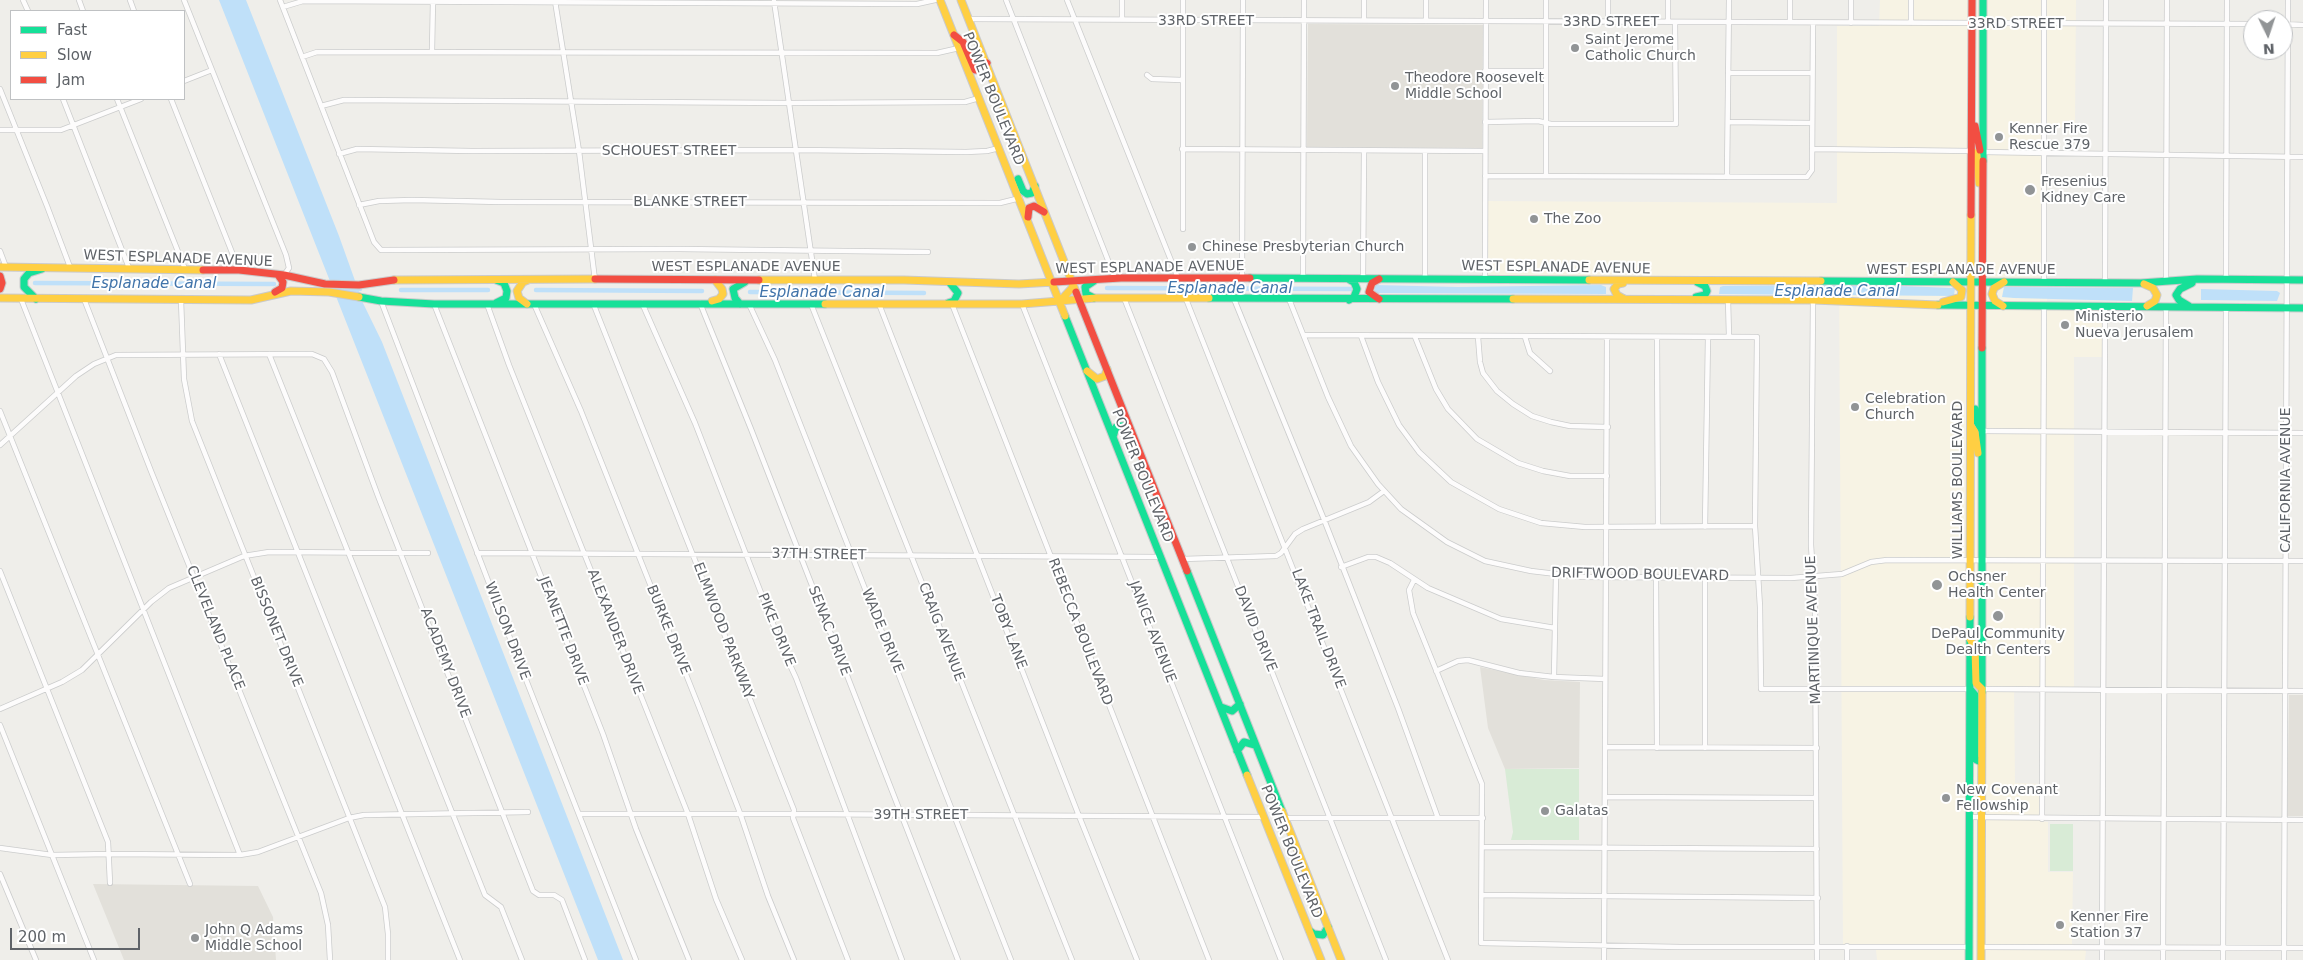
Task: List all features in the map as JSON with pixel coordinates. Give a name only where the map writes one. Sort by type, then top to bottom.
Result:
[{"type":"main road","name":"POWER BOULEVARD","points":[[940,0],[1321,960]]},
{"type":"main road","name":"POWER BOULEVARD","points":[[961,0],[1341,960]]},
{"type":"main road","name":"WILLIAMS BOULEVARD","points":[[1969,960],[1972,0]]},
{"type":"main road","name":"WILLIAMS BOULEVARD","points":[[1981,960],[1983,0]]},
{"type":"main road","points":[[954,34],[963,42],[975,70],[982,70],[986,63]]},
{"type":"main road","points":[[1972,111],[1979,148],[1983,152]]},
{"type":"main road","points":[[1972,152],[1975,152],[1977,155],[1978,181],[1983,200]]},
{"type":"main road","points":[[1009,170],[1016,175],[1025,193],[1032,193],[1035,186]]},
{"type":"main road","points":[[1028,219],[1028,211],[1034,206],[1040,208],[1046,214]]},
{"type":"main road","name":"WEST ESPLANADE AVENUE","points":[[3,266],[239,270],[281,275],[326,284],[359,285],[395,280],[493,279],[904,280],[1019,284],[1115,278],[2105,283],[2207,279],[2303,280]]},
{"type":"main road","points":[[36,299],[26,291],[24,279],[29,273],[47,267]]},
{"type":"main road","points":[[269,296],[282,288],[281,275]]},
{"type":"main road","points":[[0,276],[2,283],[0,289]]},
{"type":"main road","points":[[493,279],[504,283],[507,291],[506,298],[496,304]]},
{"type":"main road","points":[[530,279],[523,282],[517,292],[519,298],[531,304]]},
{"type":"main road","points":[[1096,298],[1086,294],[1085,287],[1098,279]]},
{"type":"main road","points":[[1347,279],[1354,282],[1357,289],[1354,298],[1349,300]]},
{"type":"main road","points":[[1380,279],[1372,283],[1369,292],[1380,300]]},
{"type":"main road","points":[[2193,307],[2179,300],[2176,295],[2177,292],[2184,286],[2207,279]]},
{"type":"main road","points":[[703,303],[719,299],[723,294],[722,288],[715,280]]},
{"type":"main road","points":[[740,304],[735,298],[733,289],[737,285],[752,280]]},
{"type":"main road","points":[[1060,301],[1072,288],[1073,281]]},
{"type":"main road","points":[[1624,299],[1615,293],[1615,286],[1641,281]]},
{"type":"main road","points":[[1659,300],[1662,297],[1702,297],[1707,294],[1705,286],[1693,281]]},
{"type":"main road","points":[[1925,304],[1959,299],[1962,290],[1952,282]]},
{"type":"main road","points":[[2003,306],[1996,301],[1992,294],[1994,288],[2004,282]]},
{"type":"main road","points":[[941,304],[954,301],[957,297],[956,288],[950,283]]},
{"type":"main road","points":[[2141,283],[2153,288],[2157,295],[2155,300],[2144,307]]},
{"type":"main road","name":"WEST ESPLANADE AVENUE","points":[[0,298],[251,300],[291,291],[329,292],[381,301],[434,304],[1022,304],[1096,298],[1186,298],[1813,300],[1970,306],[2303,308]]},
{"type":"main road","points":[[1087,371],[1097,379],[1105,376],[1107,368]]},
{"type":"main road","points":[[1971,386],[1976,420],[1982,431]]},
{"type":"main road","points":[[1113,437],[1116,427],[1123,426],[1136,442]]},
{"type":"main road","points":[[1971,426],[1976,432],[1982,468]]},
{"type":"main road","points":[[1970,639],[1974,644],[1975,650],[1976,683],[1982,689]]},
{"type":"main road","points":[[1970,689],[1975,695],[1975,759],[1981,762]]},
{"type":"main road","points":[[1221,707],[1232,711],[1240,704]]},
{"type":"main road","points":[[1237,751],[1244,742],[1256,745]]},
{"type":"main road","points":[[1969,920],[1973,926],[1973,943],[1981,947]]},
{"type":"main road","points":[[1310,931],[1314,934],[1323,935],[1328,927]]},
{"type":"main road","points":[[1969,947],[1975,950],[1976,960]]},
{"type":"street","points":[[184,0],[286,255],[289,268],[281,275]]},
{"type":"street","points":[[280,0],[359,205],[377,248],[381,250],[591,249],[928,252]]},
{"type":"street","points":[[282,7],[303,1],[774,1],[917,4],[935,0]]},
{"type":"street","points":[[1006,0],[1115,278]]},
{"type":"street","points":[[1067,0],[1178,278]]},
{"type":"street","points":[[1122,0],[1122,20]]},
{"type":"street","points":[[1182,229],[1183,0]]},
{"type":"street","points":[[1242,278],[1244,0]]},
{"type":"street","points":[[1303,278],[1304,0]]},
{"type":"street","points":[[1364,0],[1364,20]]},
{"type":"street","points":[[1426,0],[1426,21]]},
{"type":"street","points":[[1485,280],[1486,0]]},
{"type":"street","points":[[1546,0],[1546,176]]},
{"type":"street","points":[[1608,0],[1608,22]]},
{"type":"street","points":[[1668,0],[1668,22]]},
{"type":"street","points":[[1727,177],[1729,0]]},
{"type":"street","points":[[1790,0],[1790,22]]},
{"type":"street","points":[[1850,0],[1851,23]]},
{"type":"street","points":[[1911,0],[1911,23]]},
{"type":"street","points":[[2044,0],[2044,282]]},
{"type":"street","points":[[2105,283],[2106,0]]},
{"type":"street","points":[[2166,282],[2167,0]]},
{"type":"street","points":[[2226,279],[2227,0]]},
{"type":"street","points":[[432,51],[433,1]]},
{"type":"street","points":[[555,1],[579,151],[595,280]]},
{"type":"street","points":[[774,1],[805,201],[815,280]]},
{"type":"street","name":"33RD STREET","points":[[969,19],[2243,24]]},
{"type":"street","points":[[1485,122],[1538,120],[1545,123],[1676,124],[1678,121],[1675,22]]},
{"type":"street","points":[[1485,176],[1727,177],[1809,175],[1812,170],[1813,23]]},
{"type":"street","points":[[302,57],[317,52],[937,53],[959,48]]},
{"type":"street","name":"CALIFORNIA AVENUE","points":[[2284,960],[2287,157],[2286,60]]},
{"type":"street","points":[[185,82],[212,70]]},
{"type":"street","points":[[1485,71],[1546,71]]},
{"type":"street","points":[[1728,73],[1812,73]]},
{"type":"street","points":[[1147,75],[1152,79],[1182,80]]},
{"type":"street","points":[[0,89],[70,267]]},
{"type":"street","points":[[321,106],[344,100],[790,103],[965,102],[979,98]]},
{"type":"street","points":[[63,100],[129,268]]},
{"type":"street","points":[[117,100],[185,269]]},
{"type":"street","points":[[0,130],[55,130],[74,125],[138,100]]},
{"type":"street","points":[[171,100],[239,270]]},
{"type":"street","points":[[1728,122],[1812,122]]},
{"type":"street","name":"SCHOUEST STREET","points":[[340,154],[357,149],[966,152],[1000,148]]},
{"type":"street","points":[[1182,149],[1485,151]]},
{"type":"street","points":[[1812,149],[1972,152]]},
{"type":"street","points":[[1363,279],[1364,151]]},
{"type":"street","points":[[1425,151],[1425,279]]},
{"type":"street","points":[[1983,152],[2303,157]]},
{"type":"street","name":"BLANKE STREET","points":[[359,205],[379,201],[412,200],[1000,203],[1020,198]]},
{"type":"street","points":[[0,250],[3,266]]},
{"type":"street","points":[[20,298],[240,855]]},
{"type":"street","name":"DAVID DRIVE","points":[[1124,298],[1386,960]]},
{"type":"street","name":"LAKE TRAIL DRIVE","points":[[1186,298],[1448,960]]},
{"type":"street","name":"CLEVELAND PLACE","points":[[84,299],[321,893],[327,915],[330,960]]},
{"type":"street","points":[[1234,299],[1398,708],[1438,818]]},
{"type":"street","name":"DRIFTWOOD BOULEVARD","points":[[1289,299],[1351,446],[1384,491],[1401,509],[1447,542],[1486,561],[1531,572],[1656,578],[1812,577],[1842,574],[1871,562],[1887,560],[1982,560]]},
{"type":"street","name":"BISSONET DRIVE","points":[[181,300],[184,380],[192,421],[385,907],[388,960]]},
{"type":"street","points":[[1728,300],[1729,336]]},
{"type":"street","name":"MARTINIQUE AVENUE","points":[[1813,300],[1811,415],[1812,577],[1815,605],[1817,748],[1817,960]]},
{"type":"street","name":"WILSON DRIVE","points":[[381,301],[636,960]]},
{"type":"street","name":"ELMWOOD PARKWAY","points":[[593,303],[794,810],[793,818],[848,960]]},
{"type":"street","name":"PIKE DRIVE","points":[[642,303],[695,423],[745,554],[796,678],[902,960]]},
{"type":"street","name":"SENAC DRIVE","points":[[703,303],[900,815],[958,960]]},
{"type":"street","name":"JEANETTE DRIVE","points":[[434,304],[603,734],[631,814],[689,960]]},
{"type":"street","name":"ALEXANDER DRIVE","points":[[487,304],[509,365],[688,814],[716,899],[742,960]]},
{"type":"street","name":"BURKE DRIVE","points":[[531,304],[581,411],[638,553],[740,814],[768,896],[794,960]]},
{"type":"street","name":"WADE DRIVE","points":[[749,304],[775,360],[1011,960]]},
{"type":"street","name":"CRAIG AVENUE","points":[[811,304],[1072,960]]},
{"type":"street","name":"TOBY LANE","points":[[879,304],[1079,816],[1138,960]]},
{"type":"street","name":"REBECCA BOULEVARD","points":[[952,304],[1209,960]]},
{"type":"street","name":"JANICE AVENUE","points":[[1022,304],[1281,960]]},
{"type":"street","points":[[2042,819],[2044,306]]},
{"type":"street","points":[[2102,960],[2105,307]]},
{"type":"street","points":[[2163,960],[2166,307]]},
{"type":"street","points":[[2223,960],[2226,307]]},
{"type":"street","points":[[1304,336],[1757,337],[1755,526],[1761,689],[1970,689]]},
{"type":"street","points":[[1361,336],[1378,382],[1399,425],[1419,452],[1451,482],[1499,510],[1541,523],[1607,527],[1755,526]]},
{"type":"street","points":[[1416,337],[1436,389],[1444,403],[1460,423],[1477,439],[1494,451],[1518,463],[1543,471],[1570,476],[1608,476]]},
{"type":"street","points":[[1478,337],[1483,373],[1497,391],[1513,404],[1532,416],[1551,422],[1570,426],[1608,427]]},
{"type":"street","points":[[1525,337],[1530,353],[1550,371]]},
{"type":"street","points":[[1604,960],[1608,476],[1607,337]]},
{"type":"street","points":[[1705,527],[1708,337]]},
{"type":"street","points":[[1657,338],[1658,527]]},
{"type":"street","points":[[0,445],[76,376],[107,358],[124,353],[269,354],[485,895],[501,907],[522,960]]},
{"type":"street","points":[[219,354],[460,960]]},
{"type":"street","name":"ACADEMY DRIVE","points":[[269,354],[312,354],[324,359],[332,372],[378,496],[402,553],[533,892],[539,895],[554,895],[562,900],[585,960]]},
{"type":"street","points":[[0,411],[190,884]]},
{"type":"street","points":[[1982,431],[2303,433]]},
{"type":"street","points":[[1183,559],[1272,557],[1282,553],[1295,534],[1369,502],[1384,491]]},
{"type":"street","points":[[0,709],[47,689],[82,670],[143,610],[169,588],[244,556],[269,552],[428,554]]},
{"type":"street","name":"37TH STREET","points":[[477,553],[1160,557]]},
{"type":"street","points":[[1341,567],[1358,560],[1376,557],[1390,563],[1414,580],[1501,619],[1555,628]]},
{"type":"street","points":[[1982,560],[2303,561]]},
{"type":"street","points":[[0,571],[108,842],[110,883]]},
{"type":"street","points":[[1554,677],[1556,574]]},
{"type":"street","points":[[1705,577],[1705,748]]},
{"type":"street","points":[[1656,578],[1657,748]]},
{"type":"street","points":[[1414,580],[1409,590],[1409,599],[1413,613],[1482,784],[1482,944],[1969,947]]},
{"type":"street","points":[[1436,671],[1458,661],[1468,660],[1519,673],[1554,677],[1605,679]]},
{"type":"street","points":[[1982,689],[2303,690]]},
{"type":"street","points":[[0,724],[94,960]]},
{"type":"street","points":[[1605,748],[1817,748]]},
{"type":"street","points":[[1605,797],[1816,798]]},
{"type":"street","points":[[0,848],[52,855],[240,855],[258,852],[349,818],[381,813],[528,812]]},
{"type":"street","name":"39TH STREET","points":[[579,814],[1014,815],[1264,818]]},
{"type":"street","points":[[1285,818],[1483,818]]},
{"type":"street","points":[[1970,818],[2303,820]]},
{"type":"street","points":[[1483,847],[1817,849]]},
{"type":"street","points":[[0,874],[36,960]]},
{"type":"street","points":[[1483,895],[1604,898],[1818,898]]},
{"type":"street","points":[[1846,960],[1847,946]]},
{"type":"street","points":[[1981,947],[2303,948]]},
{"type":"shaded area","points":[[1880,0],[2076,0],[2075,127],[2047,128],[2047,309],[2102,310],[2102,357],[2074,357],[2074,687],[2014,686],[2015,783],[2040,784],[2040,821],[2048,822],[2048,872],[2073,872],[2072,944],[2086,951],[2085,960],[1877,960],[1876,950],[1843,950],[1839,277],[1482,277],[1483,201],[1837,203],[1837,26],[1879,26]]},
{"type":"shaded area","name":"Theodore Roosevelt Middle School","points":[[1308,24],[1483,25],[1482,148],[1307,147]]},
{"type":"shaded area","points":[[1480,667],[1544,680],[1580,682],[1579,768],[1505,769],[1488,728]]},
{"type":"shaded area","points":[[2289,695],[2303,695],[2303,816],[2287,816]]},
{"type":"shaded area","name":"John Q Adams Middle School","points":[[93,884],[258,886],[273,917],[276,960],[124,960]]},
{"type":"green space","name":"Galatas","points":[[1505,769],[1579,769],[1579,840],[1511,840],[1513,832]]},
{"type":"green space","points":[[2050,824],[2073,824],[2073,871],[2050,871]]},
{"type":"water","points":[[219,0],[246,0],[339,236],[363,303],[382,342],[623,960],[598,960]]},
{"type":"water","points":[[1375,285],[1458,287],[1601,285],[1606,287],[1606,294],[1375,293]]},
{"type":"water","points":[[1872,285],[1955,288],[1954,296],[1719,294],[1720,287],[1723,286]]},
{"type":"water","points":[[2004,287],[2133,288],[2132,301],[2002,297]]},
{"type":"water","points":[[2201,289],[2277,291],[2280,293],[2277,301],[2201,300]]},
{"type":"waterway","name":"Esplanade Canal","points":[[35,283],[274,284]]},
{"type":"waterway","name":"Esplanade Canal","points":[[1107,288],[1353,289]]},
{"type":"waterway","name":"Esplanade Canal","points":[[352,289],[360,289]]},
{"type":"waterway","name":"Esplanade Canal","points":[[401,290],[488,290]]},
{"type":"waterway","name":"Esplanade Canal","points":[[536,290],[702,291]]},
{"type":"waterway","name":"Esplanade Canal","points":[[750,292],[924,293]]},
{"type":"traffic: fast","points":[[1983,0],[1983,161]]},
{"type":"traffic: fast","points":[[1018,179],[1023,191],[1027,194],[1032,193],[1035,186]]},
{"type":"traffic: fast","points":[[36,299],[24,287],[24,279],[29,273],[42,269]]},
{"type":"traffic: fast","points":[[1250,278],[1589,280]]},
{"type":"traffic: fast","points":[[1348,279],[1354,282],[1357,289],[1354,297],[1349,300]]},
{"type":"traffic: fast","points":[[1821,281],[2141,283],[2197,279],[2303,280]]},
{"type":"traffic: fast","points":[[496,280],[504,283],[507,291],[506,298],[496,303]]},
{"type":"traffic: fast","points":[[1094,281],[1085,287],[1086,294],[1094,298]]},
{"type":"traffic: fast","points":[[740,304],[735,298],[733,289],[745,282]]},
{"type":"traffic: fast","points":[[1696,297],[1705,295],[1707,291],[1705,286],[1697,282]]},
{"type":"traffic: fast","points":[[948,303],[954,301],[958,293],[950,283]]},
{"type":"traffic: fast","points":[[2189,306],[2179,300],[2176,295],[2180,289],[2192,283]]},
{"type":"traffic: fast","points":[[359,297],[381,301],[434,304],[825,304]]},
{"type":"traffic: fast","points":[[1209,298],[1513,299]]},
{"type":"traffic: fast","points":[[1938,305],[2303,308]]},
{"type":"traffic: fast","points":[[1065,316],[1247,775]]},
{"type":"traffic: fast","points":[[1982,348],[1982,692]]},
{"type":"traffic: fast","points":[[1975,409],[1976,420],[1982,431]]},
{"type":"traffic: fast","points":[[1113,437],[1116,427],[1119,426],[1123,426],[1130,433]]},
{"type":"traffic: fast","points":[[1187,571],[1282,811]]},
{"type":"traffic: fast","points":[[1969,960],[1970,617]]},
{"type":"traffic: fast","points":[[1970,689],[1975,695],[1975,759],[1981,762]]},
{"type":"traffic: fast","points":[[1221,707],[1232,711],[1240,704]]},
{"type":"traffic: fast","points":[[1237,751],[1244,742],[1255,745]]},
{"type":"traffic: fast","points":[[1310,931],[1314,934],[1323,935],[1328,927]]},
{"type":"traffic: slow","points":[[940,0],[1065,316]]},
{"type":"traffic: slow","points":[[961,0],[1076,292]]},
{"type":"traffic: slow","points":[[1972,151],[1977,155],[1979,183]]},
{"type":"traffic: slow","points":[[1970,617],[1971,215]]},
{"type":"traffic: slow","points":[[0,267],[203,270]]},
{"type":"traffic: slow","points":[[394,280],[595,279]]},
{"type":"traffic: slow","points":[[527,304],[519,298],[517,291],[523,282],[528,280]]},
{"type":"traffic: slow","points":[[712,301],[719,299],[723,294],[722,289],[715,280]]},
{"type":"traffic: slow","points":[[759,280],[904,280],[1019,284],[1054,282]]},
{"type":"traffic: slow","points":[[1589,280],[1821,281]]},
{"type":"traffic: slow","points":[[1060,301],[1072,288],[1073,281]]},
{"type":"traffic: slow","points":[[1943,302],[1961,297],[1962,290],[1953,282]]},
{"type":"traffic: slow","points":[[2003,306],[1995,301],[1992,294],[1994,288],[2004,282]]},
{"type":"traffic: slow","points":[[1623,283],[1618,284],[1614,289],[1617,295],[1624,299]]},
{"type":"traffic: slow","points":[[2144,284],[2153,288],[2157,295],[2155,301],[2147,306]]},
{"type":"traffic: slow","points":[[0,298],[251,300],[291,291],[329,292],[359,297]]},
{"type":"traffic: slow","points":[[825,304],[1022,304],[1096,298],[1209,298]]},
{"type":"traffic: slow","points":[[1513,299],[1813,300],[1938,305]]},
{"type":"traffic: slow","points":[[1087,371],[1097,379],[1105,376],[1107,369]]},
{"type":"traffic: slow","points":[[1971,426],[1975,432],[1978,453]]},
{"type":"traffic: slow","points":[[1970,639],[1975,649],[1976,683],[1982,689]]},
{"type":"traffic: slow","points":[[1981,960],[1982,692]]},
{"type":"traffic: slow","points":[[1247,775],[1321,960]]},
{"type":"traffic: slow","points":[[1282,811],[1341,960]]},
{"type":"traffic: jam","points":[[1971,215],[1972,0]]},
{"type":"traffic: jam","points":[[954,35],[963,42],[975,70],[982,70],[987,63]]},
{"type":"traffic: jam","points":[[1975,126],[1980,150]]},
{"type":"traffic: jam","points":[[1982,348],[1983,161]]},
{"type":"traffic: jam","points":[[1028,217],[1029,208],[1034,206],[1044,212]]},
{"type":"traffic: jam","points":[[203,270],[239,270],[284,275],[325,284],[359,285],[394,280]]},
{"type":"traffic: jam","points":[[275,292],[282,288],[283,282],[278,275]]},
{"type":"traffic: jam","points":[[0,276],[2,283],[0,289]]},
{"type":"traffic: jam","points":[[1054,282],[1121,278],[1250,278]]},
{"type":"traffic: jam","points":[[595,279],[759,280]]},
{"type":"traffic: jam","points":[[1379,279],[1372,283],[1369,292],[1379,299]]},
{"type":"traffic: jam","points":[[1076,292],[1187,571]]},
{"type":"place","name":"Saint Jerome Catholic Church","points":[[1575,48]]},
{"type":"place","name":"Theodore Roosevelt Middle School","points":[[1395,86]]},
{"type":"place","name":"Kenner Fire Rescue 379","points":[[1999,137]]},
{"type":"place","name":"Fresenius Kidney Care","points":[[2030,190]]},
{"type":"place","name":"The Zoo","points":[[1534,219]]},
{"type":"place","name":"Chinese Presbyterian Church","points":[[1192,247]]},
{"type":"place","name":"Ministerio Nueva Jerusalem","points":[[2065,325]]},
{"type":"place","name":"Celebration Church","points":[[1855,407]]},
{"type":"place","name":"Ochsner Health Center","points":[[1937,585]]},
{"type":"place","name":"DePaul Community Dealth Centers","points":[[1998,616]]},
{"type":"place","name":"New Covenant Fellowship","points":[[1946,798]]},
{"type":"place","name":"Galatas","points":[[1545,811]]},
{"type":"place","name":"Kenner Fire Station 37","points":[[2060,925]]},
{"type":"place","name":"John Q Adams Middle School","points":[[195,938]]}]
